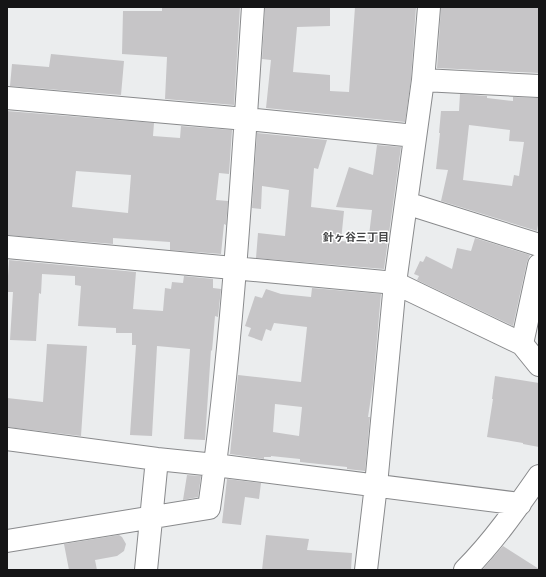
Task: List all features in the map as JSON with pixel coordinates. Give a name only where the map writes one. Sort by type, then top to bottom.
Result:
[{"type":"street","points":[[11,550],[151,518],[209,508],[215,465],[235,268],[253,7]]},
{"type":"street","points":[[366,570],[376,485],[395,283],[423,80],[429,7]]},
{"type":"street","points":[[423,80],[539,86]]},
{"type":"street","points":[[7,98],[246,119],[415,136]]},
{"type":"street","points":[[406,203],[539,245]]},
{"type":"street","points":[[7,247],[395,283],[522,344],[539,365]]},
{"type":"street","points":[[522,344],[539,265]]},
{"type":"street","points":[[7,440],[520,504]]},
{"type":"street","points":[[146,570],[157,459]]},
{"type":"street","points":[[465,570],[480,555],[520,504],[539,476]]},
{"type":"building","points":[[240,7],[234,105],[165,99],[167,57],[122,54],[123,11],[162,11],[162,8]]},
{"type":"building","points":[[265,7],[330,7],[330,26],[297,27],[293,72],[330,75],[330,91],[349,92],[355,7],[416,7],[411,79],[405,122],[266,108],[271,60],[262,59]]},
{"type":"building","points":[[441,7],[539,7],[539,73],[437,68]]},
{"type":"building","points":[[51,54],[124,61],[121,95],[10,86],[12,64],[49,67]]},
{"type":"building","points":[[460,94],[487,96],[487,98],[513,101],[513,97],[539,98],[539,219],[537,231],[441,201],[448,170],[436,169],[441,111],[459,111]],"holes":[[[469,125],[510,130],[509,141],[524,142],[519,176],[514,175],[512,186],[463,180]]]},
{"type":"building","points":[[7,111],[154,123],[153,136],[180,138],[181,126],[232,130],[229,174],[219,173],[216,200],[228,201],[221,254],[170,250],[170,242],[113,238],[113,244],[7,235]],"holes":[[[76,171],[131,175],[128,213],[72,207]]]},
{"type":"building","points":[[257,133],[327,140],[318,169],[314,168],[311,207],[344,211],[341,241],[368,244],[372,210],[336,207],[349,167],[373,175],[377,145],[401,147],[384,269],[256,258],[258,233],[285,236],[289,190],[262,186],[261,209],[252,208]]},
{"type":"building","points":[[475,238],[530,255],[527,262],[513,326],[417,280],[419,276],[414,274],[420,261],[423,262],[426,256],[452,269],[457,248],[471,251]]},
{"type":"building","points":[[9,260],[136,272],[133,309],[163,311],[165,288],[171,289],[172,282],[183,283],[184,276],[213,279],[213,288],[221,289],[218,317],[215,316],[212,351],[211,350],[205,440],[184,439],[190,349],[157,346],[152,436],[130,435],[136,345],[132,345],[132,333],[116,333],[116,328],[78,326],[81,286],[75,285],[75,276],[42,274],[41,294],[39,293],[36,341],[10,340],[13,292],[7,292]]},
{"type":"building","points":[[312,288],[381,294],[373,384],[368,417],[370,417],[365,471],[347,469],[347,467],[300,462],[300,459],[271,456],[264,457],[264,459],[230,454],[238,375],[301,382],[307,327],[274,323],[271,331],[266,329],[262,341],[248,336],[251,328],[245,326],[255,296],[262,298],[266,289],[281,294],[311,297]],"holes":[[[275,404],[302,407],[299,436],[273,432]]]},
{"type":"building","points":[[47,344],[87,346],[81,436],[7,427],[7,398],[43,402]]},
{"type":"building","points":[[495,376],[539,383],[539,447],[487,437]]},
{"type":"building","points":[[187,475],[201,476],[198,497],[183,500]]},
{"type":"building","points":[[227,479],[261,483],[259,499],[245,497],[241,525],[222,523]]},
{"type":"building","points":[[119,535],[126,544],[124,551],[117,556],[95,560],[97,570],[69,570],[64,544]]},
{"type":"building","points":[[266,535],[309,539],[307,550],[352,553],[351,570],[262,570]]},
{"type":"building","points":[[503,546],[539,569],[539,570],[482,570]]},
{"type":"district","name":"針ヶ谷三丁目","points":[[356,237]]}]
